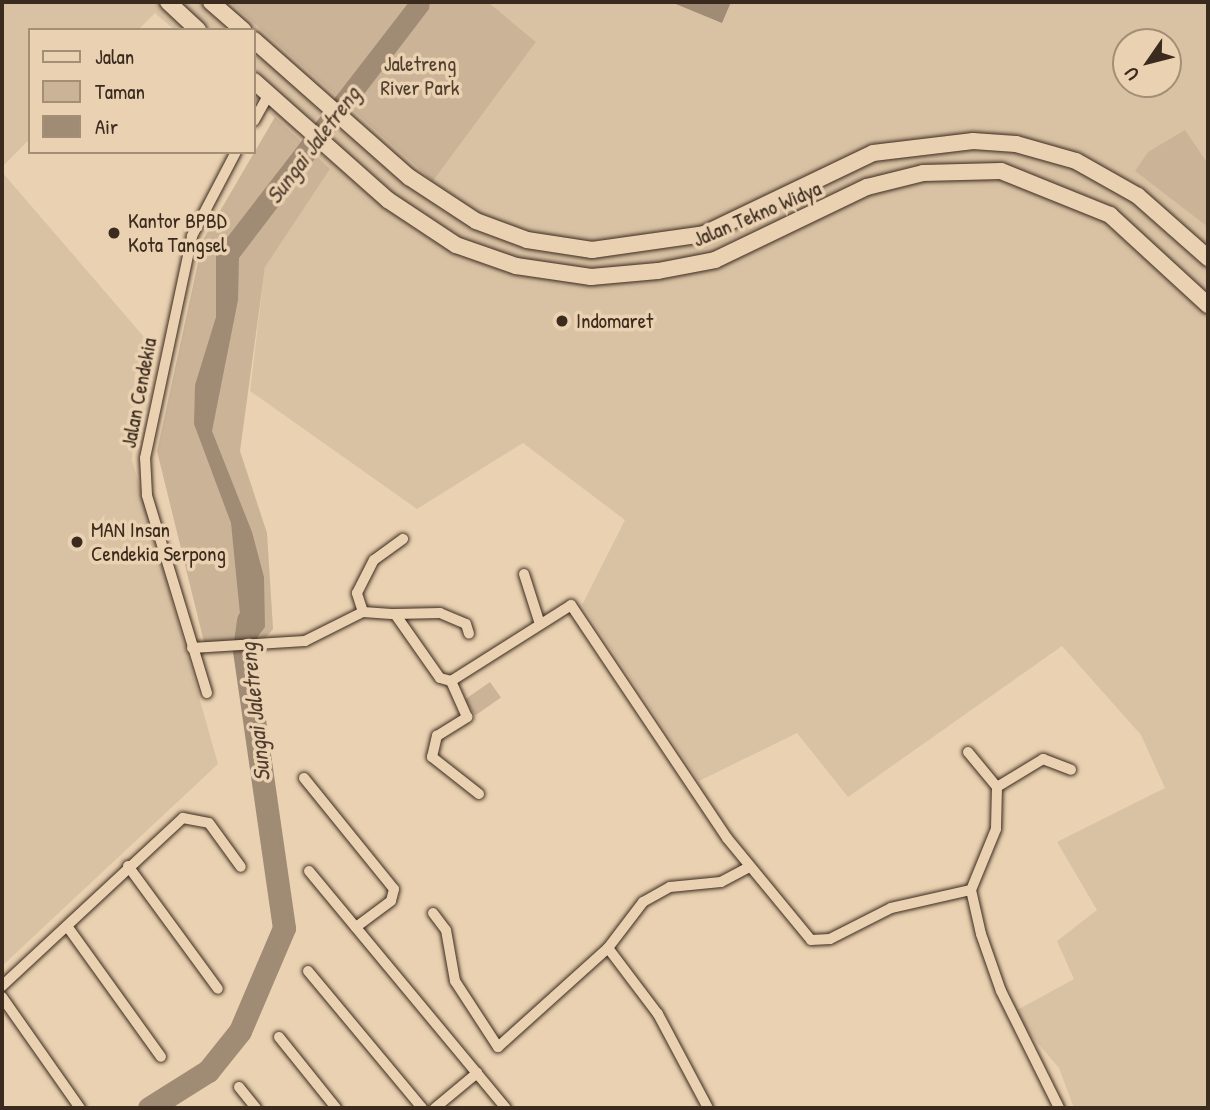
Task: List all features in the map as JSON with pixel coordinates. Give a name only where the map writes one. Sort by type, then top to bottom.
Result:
[{"type":"main road","points":[[168,2],[196,28]]},
{"type":"main road","points":[[211,2],[241,28]]},
{"type":"main road","name":"Jalan Tekno Widya","points":[[256,42],[362,138],[476,221],[527,240],[592,250],[704,234],[873,153],[934,141],[1016,144],[1076,161],[1138,196],[1208,258]]},
{"type":"main road","name":"Jalan Tekno Widya","points":[[256,83],[339,159],[456,245],[516,266],[591,277],[715,260],[867,187],[923,173],[1001,171],[1110,215],[1208,305]]},
{"type":"street","points":[[256,117],[269,94]]},
{"type":"street","name":"Jalan Cendekia","points":[[207,693],[147,495],[145,458],[192,236],[235,154]]},
{"type":"street","points":[[363,612],[357,593],[374,560],[404,539]]},
{"type":"street","points":[[524,575],[539,621]]},
{"type":"street","points":[[395,614],[440,678],[451,681],[539,621],[576,606],[749,867],[811,940],[830,939],[891,908],[971,890]]},
{"type":"street","points":[[192,648],[305,641],[363,612],[440,613],[466,624],[469,634]]},
{"type":"street","points":[[451,681],[467,717],[437,736],[432,757],[479,794]]},
{"type":"street","points":[[968,752],[997,787],[996,829],[971,890],[1000,991],[1050,1079],[1059,1108]]},
{"type":"street","points":[[997,787],[1043,759],[1071,770]]},
{"type":"street","points":[[304,778],[394,889],[391,901],[356,928]]},
{"type":"street","points":[[2,986],[128,866],[190,816],[209,823],[241,867]]},
{"type":"street","points":[[128,866],[218,989]]},
{"type":"street","points":[[433,913],[446,930],[455,981],[498,1047],[608,948],[643,902],[670,887],[721,882],[749,867]]},
{"type":"street","points":[[309,871],[506,1108]]},
{"type":"street","points":[[67,926],[161,1057]]},
{"type":"street","points":[[608,948],[657,1014],[708,1108]]},
{"type":"street","points":[[308,971],[422,1108]]},
{"type":"street","points":[[2,997],[80,1108]]},
{"type":"street","points":[[279,1037],[336,1108]]},
{"type":"street","points":[[435,1108],[477,1073]]},
{"type":"street","points":[[239,1087],[256,1108]]},
{"type":"shaded area","points":[[2,2],[230,2],[433,181],[536,42],[488,2],[1208,2],[1208,1108],[1074,1108],[1059,1068],[1012,1013],[1074,979],[1057,941],[1097,910],[1057,842],[1165,788],[1141,735],[1062,646],[848,797],[797,733],[699,781],[582,605],[625,520],[523,443],[417,509],[250,391],[265,266],[330,169],[256,101],[256,28],[173,28],[155,13],[140,28],[28,28],[28,141],[2,167]]},
{"type":"shaded area","name":"MAN Insan Cendekia Serpong","points":[[2,172],[150,344],[135,374],[132,460],[218,764],[2,966]]},
{"type":"green space","name":"Jaletreng River Park","points":[[230,2],[488,2],[536,42],[433,181]]},
{"type":"green space","points":[[275,117],[330,169],[265,267],[240,451],[267,533],[273,629],[263,641],[204,642],[157,451],[203,240],[253,154],[256,154]]},
{"type":"green space","points":[[1185,130],[1208,164],[1208,227],[1135,171],[1148,152]]},
{"type":"green space","points":[[490,682],[501,698],[476,715],[465,700]]},
{"type":"water","points":[[409,2],[430,2],[429,9],[239,258],[238,300],[212,431],[252,532],[264,577],[265,627],[249,648],[236,649],[241,624],[231,523],[194,424],[195,385],[216,317],[216,252]]},
{"type":"water","points":[[671,2],[731,2],[722,23]]},
{"type":"waterway","name":"Sungai Jaletreng","points":[[149,1108],[208,1071],[240,1031],[284,928],[244,649],[248,620]]},
{"type":"place","name":"Kantor BPBD Kota Tangsel","points":[[114,233]]},
{"type":"place","name":"Indomaret","points":[[562,321]]},
{"type":"place","name":"MAN Insan Cendekia Serpong","points":[[77,542]]}]
